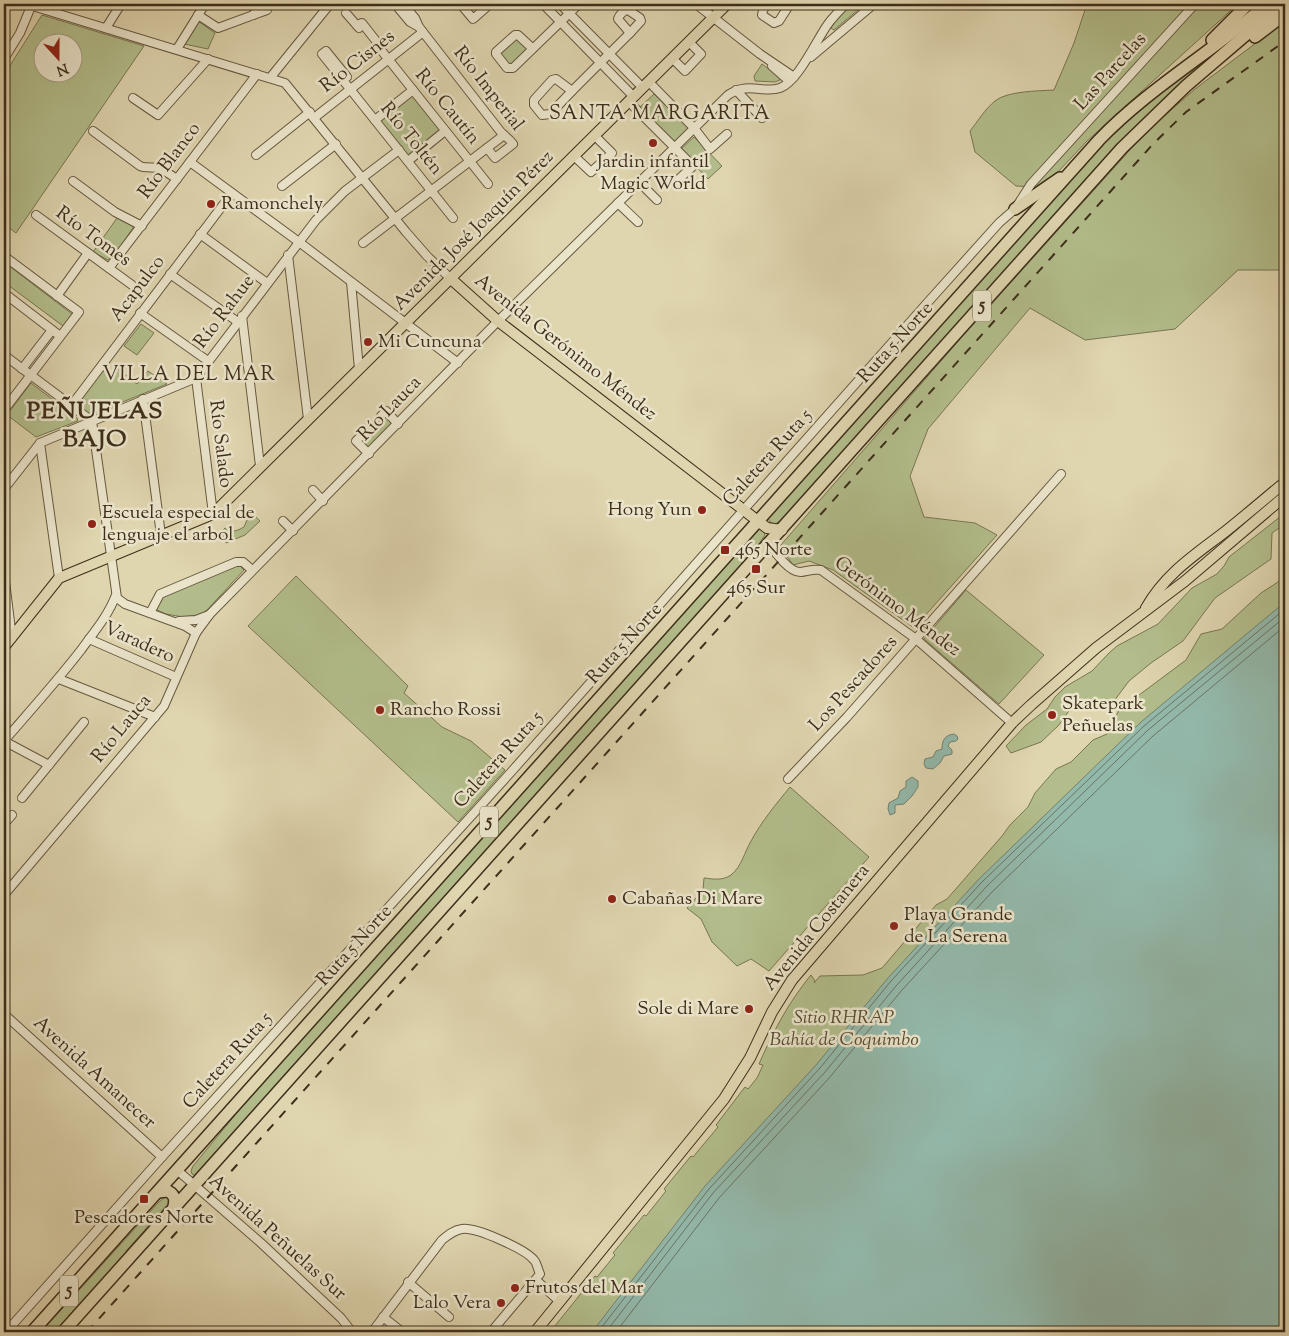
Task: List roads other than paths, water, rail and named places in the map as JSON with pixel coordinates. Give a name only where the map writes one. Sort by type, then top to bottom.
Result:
[{"type":"highway","points":[[1152,92],[1211,42],[1248,4]]},
{"type":"highway","name":"Ruta 5 Norte","points":[[32,1332],[763,524],[1084,157],[1123,117],[1152,92],[1211,49],[1267,4]]},
{"type":"highway","name":"Ruta 5 Norte","points":[[63,1332],[770,544],[1122,148],[1186,86],[1282,4]]},
{"type":"highway","points":[[1186,86],[1285,14]]},
{"type":"highway","points":[[1014,209],[1055,182],[1084,157]]},
{"type":"highway","points":[[158,1192],[168,1191],[174,1196],[175,1200],[172,1211]]},
{"type":"main road","name":"Avenida José Joaquín Pérez","points":[[4,647],[59,578],[213,514],[727,4]]},
{"type":"main road","name":"Avenida Gerónimo Méndez","points":[[450,278],[498,321],[744,509]]},
{"type":"main road","name":"Avenida Costanera","points":[[1143,612],[1160,586],[1176,569],[1230,528],[1285,482]]},
{"type":"main road","name":"Avenida Costanera","points":[[534,1332],[724,1099],[744,1068],[772,1012],[792,980],[1012,723],[1073,667],[1185,581],[1285,496]]},
{"type":"main road","points":[[744,509],[763,524],[782,530]]},
{"type":"main road","name":"Gerónimo Méndez","points":[[763,524],[770,544]]},
{"type":"main road","points":[[1176,569],[1177,579],[1185,581]]},
{"type":"street","points":[[4,59],[20,33],[30,4]]},
{"type":"street","name":"Avenida Gerónimo Méndez","points":[[30,4],[281,81],[289,86],[395,219],[427,256],[450,278]]},
{"type":"street","points":[[106,28],[122,4]]},
{"type":"street","points":[[177,49],[205,4]]},
{"type":"street","points":[[270,78],[330,4]]},
{"type":"street","name":"Río Imperial","points":[[396,4],[410,22],[421,29]]},
{"type":"street","name":"Río Imperial","points":[[403,4],[504,135],[513,144],[495,158],[487,148]]},
{"type":"street","points":[[474,4],[462,7],[473,19],[490,4]]},
{"type":"street","points":[[543,4],[600,62],[693,166],[679,179]]},
{"type":"street","points":[[560,4],[609,54],[694,128],[710,150],[728,134]]},
{"type":"street","points":[[532,48],[518,35],[515,35],[496,52],[496,57],[507,68],[512,68],[579,4]]},
{"type":"street","points":[[696,4],[791,79]]},
{"type":"street","points":[[768,4],[763,10],[762,15],[774,23],[779,21],[790,4]]},
{"type":"street","points":[[736,90],[746,88],[775,89],[784,86],[805,61],[829,22],[846,4]]},
{"type":"street","points":[[805,61],[874,4]]},
{"type":"street","name":"Las Parcelas","points":[[1014,209],[1031,184],[1194,4]]},
{"type":"street","points":[[198,15],[218,28],[253,15],[265,7]]},
{"type":"street","name":"Río Cautín","points":[[346,13],[377,48],[381,50],[488,184]]},
{"type":"street","name":"Río Cisnes","points":[[256,155],[350,89],[388,59],[421,29]]},
{"type":"street","points":[[572,91],[559,80],[554,79],[534,100],[534,105],[542,115],[548,115],[572,91],[600,62],[630,33]]},
{"type":"street","points":[[673,59],[685,71],[701,54],[689,42]]},
{"type":"street","points":[[133,98],[158,115],[208,59]]},
{"type":"street","name":"Río Blanco","points":[[109,268],[257,74]]},
{"type":"street","name":"Río Toltén","points":[[343,80],[453,218]]},
{"type":"street","points":[[375,120],[413,90]]},
{"type":"street","points":[[736,90],[762,118]]},
{"type":"street","name":"Río Lauca","points":[[4,895],[164,706],[196,633],[210,614],[498,321],[728,94],[736,90]]},
{"type":"street","points":[[93,131],[140,166],[160,168],[177,179]]},
{"type":"street","points":[[408,161],[445,131]]},
{"type":"street","points":[[363,243],[504,135]]},
{"type":"street","points":[[574,156],[591,172],[612,153],[595,136]]},
{"type":"street","points":[[282,186],[336,144]]},
{"type":"street","name":"Río Rahue","points":[[4,489],[40,443],[196,378],[267,283],[326,209],[362,177],[399,150]]},
{"type":"street","points":[[190,162],[458,363]]},
{"type":"street","points":[[73,181],[116,212],[142,226]]},
{"type":"street","points":[[639,182],[657,200]]},
{"type":"street","name":"Acapulco","points":[[71,406],[232,193]]},
{"type":"street","points":[[618,203],[638,222]]},
{"type":"street","name":"Caletera Ruta 5","points":[[6,1332],[512,771],[928,302],[999,223],[1014,209]]},
{"type":"street","name":"Río Tomes","points":[[36,215],[132,285]]},
{"type":"street","points":[[200,234],[267,283]]},
{"type":"street","points":[[57,296],[88,253]]},
{"type":"street","points":[[4,256],[79,312],[4,410]]},
{"type":"street","points":[[288,256],[308,419]]},
{"type":"street","points":[[170,274],[240,319],[260,466]]},
{"type":"street","points":[[351,282],[359,369]]},
{"type":"street","points":[[4,293],[60,336]]},
{"type":"street","points":[[140,313],[208,361]]},
{"type":"street","points":[[22,369],[52,330]]},
{"type":"street","points":[[4,355],[92,421],[116,595],[100,625],[59,679],[5,744],[49,765]]},
{"type":"street","name":"Río Salado","points":[[196,378],[213,514]]},
{"type":"street","points":[[143,399],[161,536]]},
{"type":"street","points":[[381,416],[386,411],[398,424]]},
{"type":"street","points":[[362,435],[356,441],[369,454]]},
{"type":"street","points":[[40,443],[59,578]]},
{"type":"street","name":"Los Pescadores","points":[[788,779],[847,717],[1061,474]]},
{"type":"street","points":[[312,490],[323,501]]},
{"type":"street","points":[[283,521],[293,531]]},
{"type":"street","name":"Gerónimo Méndez","points":[[770,544],[774,552],[793,570],[800,572],[810,569],[821,570],[916,639],[1012,723]]},
{"type":"street","points":[[150,613],[160,594],[236,562],[243,562],[252,570]]},
{"type":"street","points":[[4,573],[12,638]]},
{"type":"street","points":[[116,595],[125,604],[184,626],[196,633]]},
{"type":"street","points":[[109,610],[118,605],[125,604]]},
{"type":"street","points":[[169,620],[189,621],[210,614]]},
{"type":"street","name":"Varadero","points":[[89,639],[176,678]]},
{"type":"street","points":[[59,679],[155,717]]},
{"type":"street","points":[[22,798],[84,722]]},
{"type":"street","points":[[4,824],[12,815]]},
{"type":"street","name":"Avenida Amanecer","points":[[4,1014],[162,1157]]},
{"type":"street","name":"Avenida Peñuelas Sur","points":[[177,1170],[261,1243],[341,1318],[352,1332]]},
{"type":"street","points":[[372,1332],[408,1282],[442,1240],[455,1231],[465,1229],[474,1230],[506,1242],[534,1260],[540,1274],[491,1332]]},
{"type":"street","points":[[536,1280],[559,1301]]},
{"type":"street","points":[[408,1282],[449,1317]]},
{"type":"street","points":[[383,1317],[402,1332]]},
{"type":"water","points":[[1285,602],[1285,1332],[592,1332],[705,1186],[816,1065],[888,978],[979,879],[1141,722]]},
{"type":"water","points":[[954,734],[958,739],[950,742],[948,746],[952,750],[952,754],[944,756],[933,769],[926,768],[924,764],[925,759],[933,757],[936,751],[942,749],[945,738]]},
{"type":"water","points":[[912,777],[918,781],[918,787],[904,804],[895,805],[895,813],[890,815],[889,803],[898,798],[900,791],[906,787],[906,781]]},
{"type":"railway","points":[[87,1332],[1153,144],[1186,112],[1285,41]]},
{"type":"place","name":"Jardin infantil Magic World","points":[[653,143]]},
{"type":"place","name":"Ramonchely","points":[[211,204]]},
{"type":"place","name":"Mi Cuncuna","points":[[368,342]]},
{"type":"place","name":"Hong Yun","points":[[702,510]]},
{"type":"place","name":"Escuela especial de lenguaje el arbol","points":[[92,524]]},
{"type":"place","name":"465 Norte","points":[[725,550]]},
{"type":"place","name":"465 Sur","points":[[756,569]]},
{"type":"place","name":"Rancho Rossi","points":[[380,710]]},
{"type":"place","name":"Skatepark Peñuelas","points":[[1052,715]]},
{"type":"place","name":"Cabañas Di Mare","points":[[612,899]]},
{"type":"place","name":"Playa Grande de La Serena","points":[[894,926]]},
{"type":"place","name":"Sole di Mare","points":[[749,1009]]},
{"type":"place","name":"Pescadores Norte","points":[[144,1199]]},
{"type":"place","name":"Frutos del Mar","points":[[515,1288]]},
{"type":"place","name":"Lalo Vera","points":[[501,1303]]},
{"type":"district","name":"SANTA MARGARITA","points":[[660,114]]},
{"type":"district","name":"VILLA DEL MAR","points":[[189,375]]},
{"type":"district","name":"PEÑUELAS BAJO","points":[[95,426]]},
{"type":"park label","name":"Sitio RHRAP Bahía de Coquimbo","points":[[844,1029]]}]
